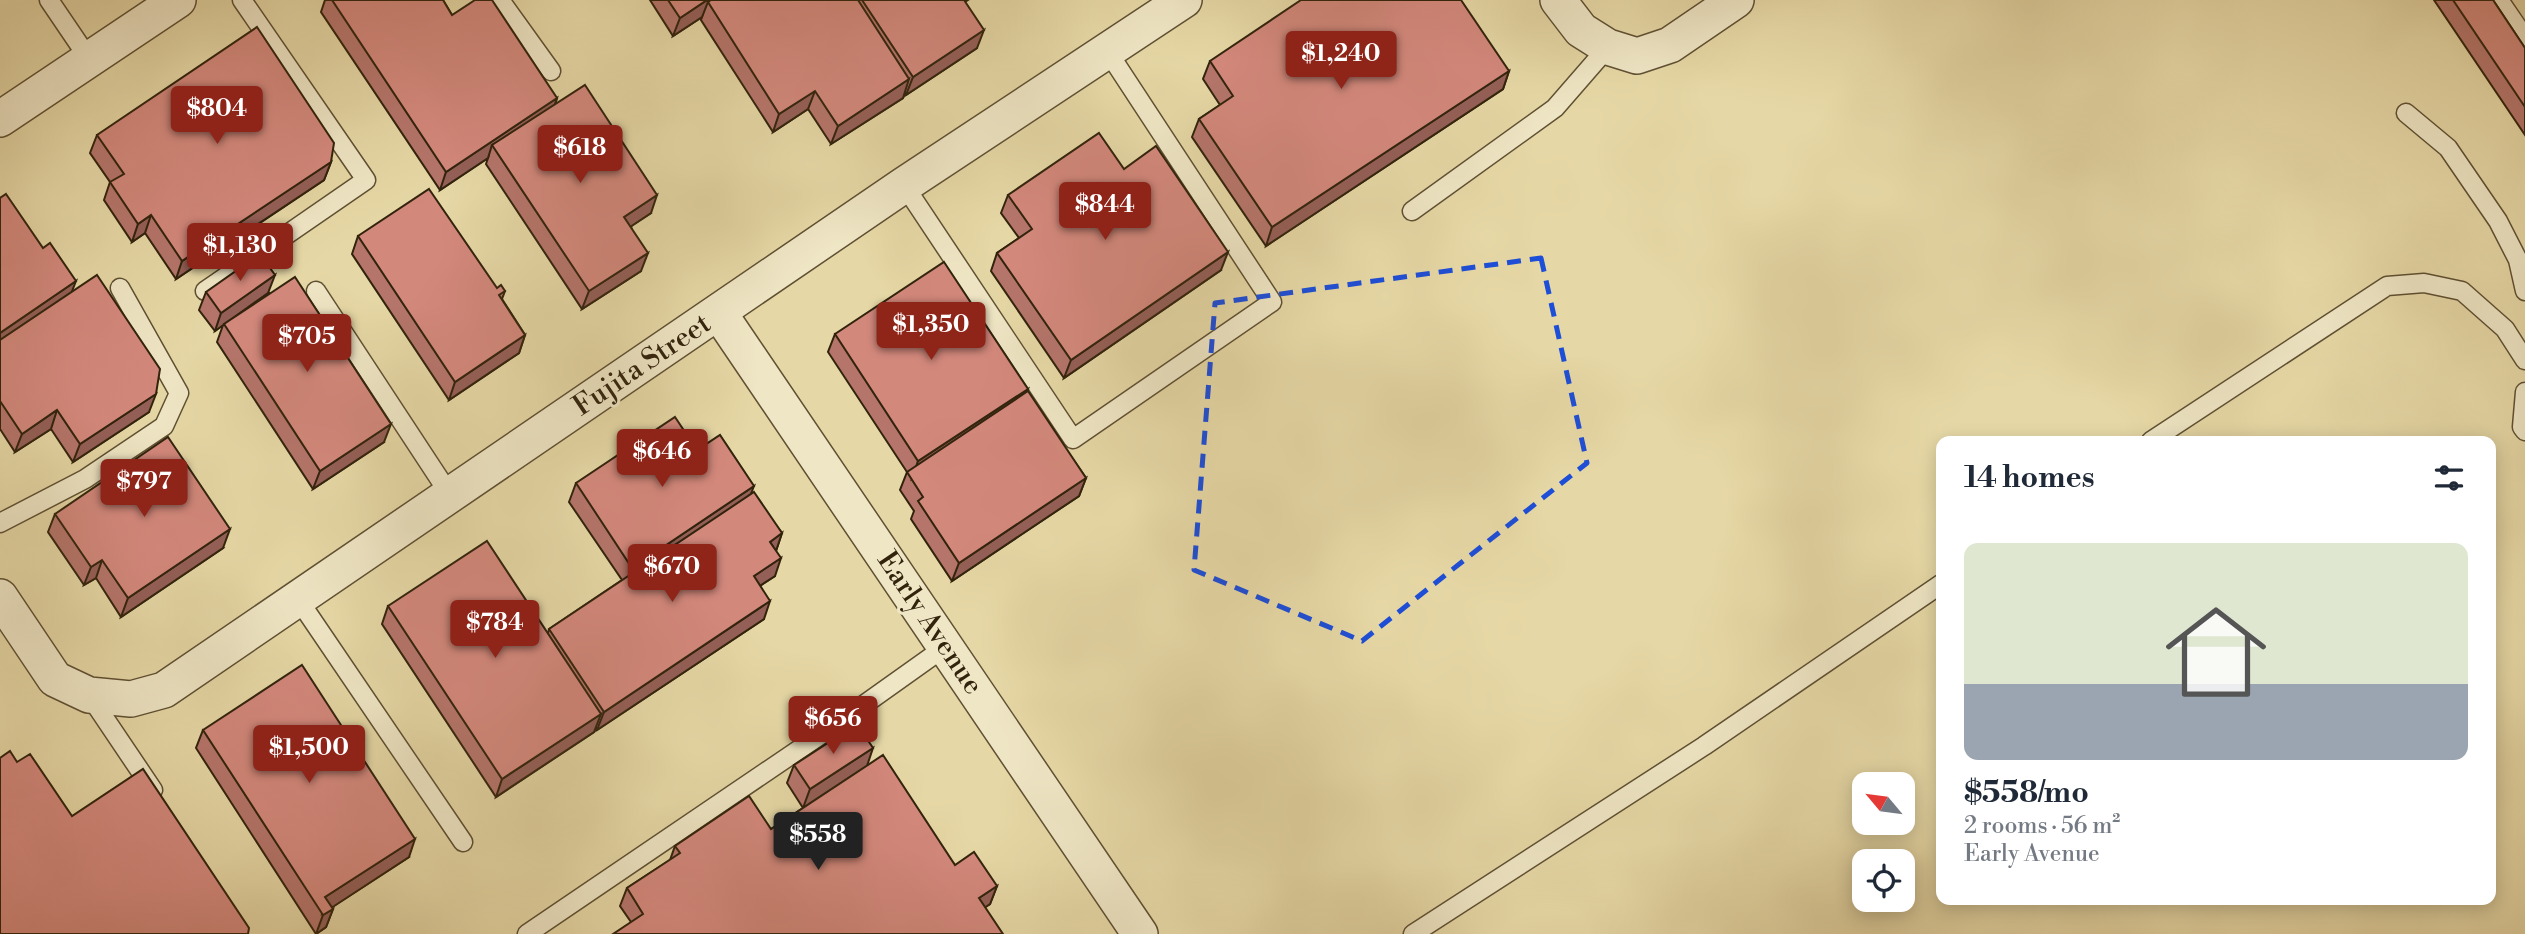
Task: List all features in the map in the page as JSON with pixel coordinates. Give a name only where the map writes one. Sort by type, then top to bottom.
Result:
[{"type":"street","points":[[0,118],[178,0]]},
{"type":"street","name":"Fujita Street","points":[[4,611],[55,679],[89,695],[131,699],[164,690],[904,185],[1184,0]]},
{"type":"street","points":[[1558,0],[1581,30],[1608,47],[1637,56],[1670,45],[1736,0]]},
{"type":"street","name":"Early Avenue","points":[[719,313],[1140,934]]},
{"type":"lane","points":[[49,0],[89,59]]},
{"type":"lane","points":[[205,291],[366,180],[242,0]]},
{"type":"lane","points":[[500,0],[551,71]]},
{"type":"lane","points":[[2500,0],[2525,38]]},
{"type":"lane","points":[[1412,211],[1555,108],[1608,47]]},
{"type":"lane","points":[[904,185],[1073,439],[1272,302],[1108,52]]},
{"type":"lane","points":[[2406,113],[2448,148],[2498,221],[2518,260],[2525,291]]},
{"type":"lane","points":[[2159,436],[2387,286],[2424,283],[2462,291],[2505,329],[2525,360]]},
{"type":"lane","points":[[0,523],[85,480],[164,426],[179,393],[120,288]]},
{"type":"lane","points":[[316,291],[450,495]]},
{"type":"lane","points":[[2525,392],[2522,427],[2525,431]]},
{"type":"lane","points":[[1413,934],[1704,746],[1936,587]]},
{"type":"lane","points":[[298,599],[463,842]]},
{"type":"lane","points":[[527,934],[946,647]]},
{"type":"lane","points":[[89,695],[166,809]]},
{"type":"highlighted area","points":[[1541,258],[1587,463],[1362,641],[1194,570],[1215,303]]},
{"type":"building","points":[[332,0],[443,0],[452,15],[475,0],[492,0],[557,98],[446,172]]},
{"type":"building","points":[[668,0],[707,0],[680,18]]},
{"type":"building","points":[[858,0],[909,79],[838,126],[815,91],[779,114],[708,2]]},
{"type":"building","points":[[862,0],[964,0],[984,30],[913,77]]},
{"type":"building","points":[[1301,0],[1461,0],[1509,71],[1272,227],[1199,119],[1233,96],[1210,61]]},
{"type":"building","points":[[2453,0],[2493,0],[2525,48],[2525,107]]},
{"type":"building","points":[[257,27],[334,143],[331,162],[182,261],[151,215],[138,224],[110,182],[124,174],[97,135]]},
{"type":"building","points":[[585,85],[657,195],[624,217],[648,253],[589,291],[492,145]]},
{"type":"building","points":[[1099,133],[1124,169],[1156,146],[1228,252],[1071,360],[997,253],[1032,229],[1008,195]]},
{"type":"building","points":[[429,189],[497,288],[501,285],[505,291],[499,295],[525,335],[455,382],[358,236]]},
{"type":"building","points":[[6,194],[43,248],[50,243],[76,281],[0,333],[0,198]]},
{"type":"building","points":[[260,254],[275,275],[221,313],[206,292]]},
{"type":"building","points":[[944,262],[1028,389],[918,461],[835,334]]},
{"type":"building","points":[[97,275],[160,369],[156,394],[80,444],[57,410],[22,434],[0,401],[0,340]]},
{"type":"building","points":[[295,277],[391,424],[320,471],[224,324]]},
{"type":"building","points":[[1028,391],[1086,478],[959,563],[918,501],[923,497],[907,472]]},
{"type":"building","points":[[675,417],[697,450],[720,435],[754,486],[632,568],[576,483]]},
{"type":"building","points":[[168,437],[230,529],[128,598],[102,560],[91,567],[55,514]]},
{"type":"building","points":[[754,492],[782,533],[770,542],[781,558],[754,576],[770,601],[604,712],[549,629]]},
{"type":"building","points":[[487,541],[601,714],[502,779],[388,606]]},
{"type":"building","points":[[302,665],[415,839],[325,897],[333,909],[323,915],[203,730]]},
{"type":"building","points":[[857,724],[873,748],[810,789],[794,765]]},
{"type":"building","points":[[10,751],[17,762],[30,754],[72,816],[143,769],[249,928],[248,934],[0,934],[0,758]]},
{"type":"building","points":[[883,755],[955,865],[974,852],[997,886],[979,898],[1003,934],[613,934],[643,914],[627,888],[680,853],[675,846],[749,796],[771,829]]}]
